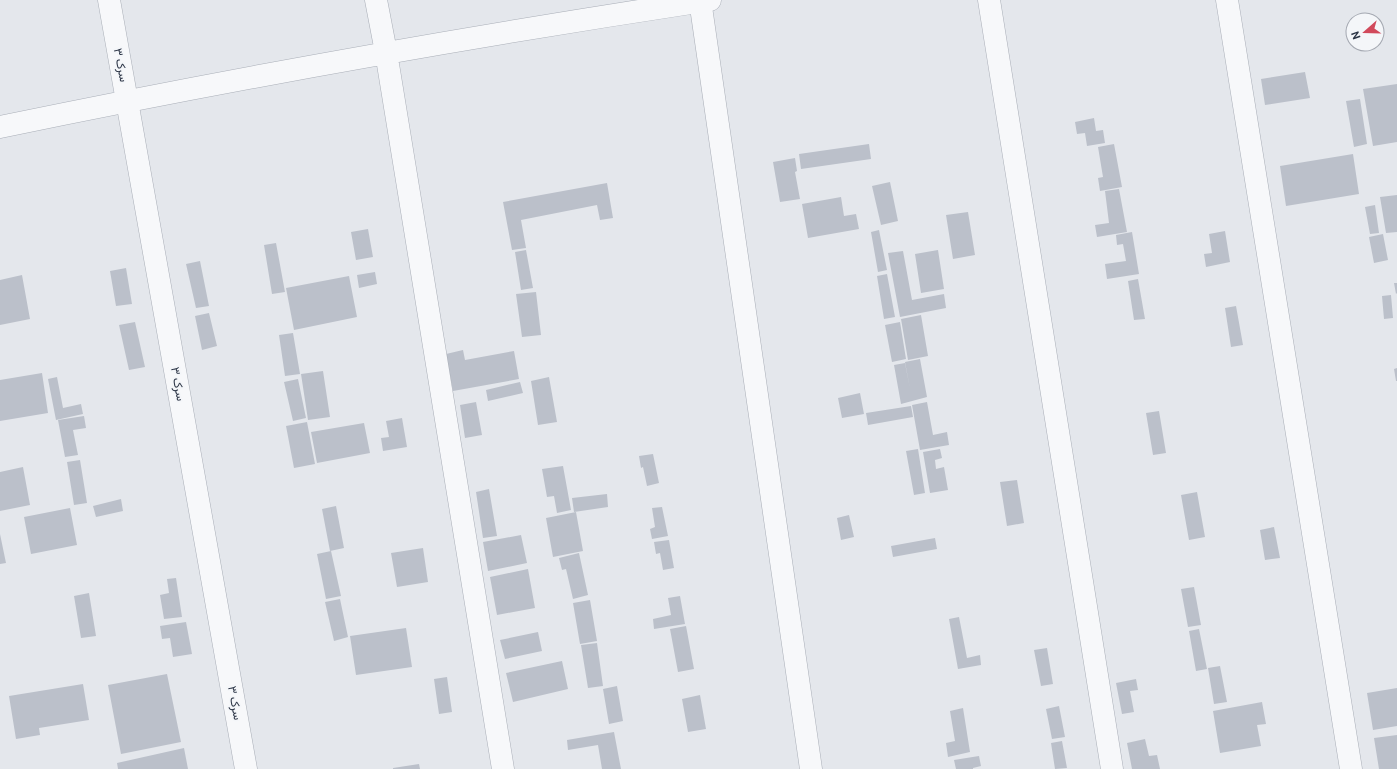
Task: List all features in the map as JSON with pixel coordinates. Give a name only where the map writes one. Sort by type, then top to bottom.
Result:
[{"type":"street","name":"سرک ۳","points":[[108,0],[246,769]]},
{"type":"street","points":[[376,0],[386,52],[503,769]]},
{"type":"street","points":[[989,0],[1112,769]]},
{"type":"street","points":[[1226,0],[1352,769]]},
{"type":"street","points":[[0,127],[127,100],[386,52],[703,1],[810,769]]},
{"type":"building","points":[[1305,72],[1310,98],[1265,105],[1261,79]]},
{"type":"building","points":[[1397,84],[1397,142],[1373,146],[1363,89]]},
{"type":"building","points":[[1360,99],[1367,144],[1354,147],[1346,101]]},
{"type":"building","points":[[1094,118],[1096,131],[1103,130],[1105,143],[1087,146],[1085,133],[1077,134],[1075,122]]},
{"type":"building","points":[[869,144],[871,159],[801,169],[799,154]]},
{"type":"building","points":[[1114,144],[1122,187],[1100,191],[1098,178],[1103,177],[1098,147]]},
{"type":"building","points":[[1353,154],[1359,194],[1286,206],[1280,166]]},
{"type":"building","points":[[795,158],[797,171],[795,172],[800,199],[780,202],[773,162]]},
{"type":"building","points":[[890,182],[898,221],[881,225],[872,186]]},
{"type":"building","points":[[607,183],[613,218],[600,220],[597,205],[521,220],[526,248],[512,250],[503,202]]},
{"type":"building","points":[[1119,189],[1127,232],[1097,237],[1095,225],[1109,223],[1105,191]]},
{"type":"building","points":[[1397,195],[1397,232],[1386,233],[1380,197]]},
{"type":"building","points":[[841,197],[844,216],[856,214],[859,229],[808,238],[802,204]]},
{"type":"building","points":[[1375,205],[1379,233],[1370,234],[1365,207]]},
{"type":"building","points":[[968,212],[975,255],[953,259],[946,215]]},
{"type":"building","points":[[368,229],[373,257],[356,260],[351,232]]},
{"type":"building","points":[[879,230],[887,270],[878,272],[871,232]]},
{"type":"building","points":[[1225,231],[1230,262],[1206,267],[1204,254],[1212,253],[1209,234]]},
{"type":"building","points":[[1132,232],[1139,274],[1107,279],[1105,264],[1126,261],[1123,244],[1117,245],[1116,235]]},
{"type":"building","points":[[1383,234],[1388,260],[1374,263],[1369,237]]},
{"type":"building","points":[[276,243],[285,292],[272,294],[264,245]]},
{"type":"building","points":[[526,250],[533,288],[521,290],[515,252]]},
{"type":"building","points":[[938,250],[944,289],[921,293],[915,254]]},
{"type":"building","points":[[903,251],[912,300],[944,294],[946,308],[900,317],[888,253]]},
{"type":"building","points":[[200,261],[209,306],[196,308],[186,264]]},
{"type":"building","points":[[126,268],[132,304],[116,306],[110,271]]},
{"type":"building","points":[[375,272],[377,284],[359,288],[357,275]]},
{"type":"building","points":[[887,274],[895,317],[884,319],[877,276]]},
{"type":"building","points":[[22,275],[30,319],[0,325],[0,280]]},
{"type":"building","points":[[349,276],[357,317],[294,330],[286,288]]},
{"type":"building","points":[[1138,279],[1145,319],[1134,320],[1128,281]]},
{"type":"building","points":[[1394,283],[1397,283],[1396,294]]},
{"type":"building","points":[[536,292],[541,335],[522,337],[516,294]]},
{"type":"building","points":[[1391,295],[1393,318],[1384,319],[1382,296]]},
{"type":"building","points":[[1236,306],[1243,345],[1231,347],[1225,308]]},
{"type":"building","points":[[209,313],[217,346],[202,350],[195,316]]},
{"type":"building","points":[[921,315],[928,356],[908,360],[901,319]]},
{"type":"building","points":[[135,322],[145,367],[129,370],[119,325]]},
{"type":"building","points":[[900,322],[906,359],[892,362],[885,325]]},
{"type":"building","points":[[293,333],[300,374],[285,376],[279,335]]},
{"type":"building","points":[[463,350],[465,360],[514,351],[519,379],[453,391],[446,354]]},
{"type":"building","points":[[920,359],[927,397],[901,404],[894,365],[905,363],[910,389],[905,362]]},
{"type":"building","points":[[1397,368],[1397,381],[1396,381],[1394,369]]},
{"type":"building","points":[[323,371],[330,417],[308,420],[301,374]]},
{"type":"building","points":[[42,373],[48,413],[0,421],[0,380]]},
{"type":"building","points":[[57,377],[63,408],[81,404],[83,414],[56,420],[48,379]]},
{"type":"building","points":[[549,377],[557,422],[538,425],[531,381]]},
{"type":"building","points":[[298,379],[306,418],[293,421],[284,382]]},
{"type":"building","points":[[520,382],[523,393],[488,401],[486,390]]},
{"type":"building","points":[[860,393],[864,414],[842,418],[838,398]]},
{"type":"building","points":[[476,402],[482,435],[465,438],[460,405]]},
{"type":"building","points":[[927,402],[933,435],[947,432],[949,445],[920,450],[912,405]]},
{"type":"building","points":[[911,406],[913,417],[868,425],[866,413]]},
{"type":"building","points":[[1159,411],[1166,453],[1153,455],[1146,413]]},
{"type":"building","points":[[84,416],[86,428],[73,430],[78,455],[65,457],[58,420]]},
{"type":"building","points":[[402,418],[407,447],[383,451],[381,438],[389,437],[386,421]]},
{"type":"building","points":[[307,422],[315,464],[294,468],[286,426]]},
{"type":"building","points":[[364,423],[370,453],[317,463],[311,432]]},
{"type":"building","points":[[918,449],[925,493],[914,495],[906,451]]},
{"type":"building","points":[[940,449],[942,458],[935,460],[936,469],[944,467],[948,490],[930,493],[923,452]]},
{"type":"building","points":[[653,454],[659,483],[647,486],[639,456]]},
{"type":"building","points":[[80,460],[87,503],[74,505],[67,462]]},
{"type":"building","points":[[563,466],[571,510],[557,513],[554,496],[547,497],[542,469]]},
{"type":"building","points":[[23,467],[30,505],[0,511],[0,472]]},
{"type":"building","points":[[1017,480],[1024,523],[1007,526],[1000,482]]},
{"type":"building","points":[[489,489],[497,536],[483,538],[476,492]]},
{"type":"building","points":[[1197,492],[1205,537],[1189,540],[1181,495]]},
{"type":"building","points":[[607,494],[608,507],[574,512],[572,498]]},
{"type":"building","points":[[121,499],[123,511],[96,517],[93,506]]},
{"type":"building","points":[[336,506],[344,548],[330,551],[322,509]]},
{"type":"building","points":[[662,507],[668,536],[652,539],[650,529],[655,527],[652,508]]},
{"type":"building","points":[[70,508],[77,545],[31,554],[24,517]]},
{"type":"building","points":[[576,512],[583,551],[553,557],[546,518]]},
{"type":"building","points":[[849,515],[854,537],[841,540],[837,518]]},
{"type":"building","points":[[1274,527],[1280,558],[1265,560],[1260,530]]},
{"type":"building","points":[[0,534],[6,563],[0,564]]},
{"type":"building","points":[[521,535],[527,563],[488,571],[483,542]]},
{"type":"building","points":[[935,538],[937,549],[893,557],[891,546]]},
{"type":"building","points":[[669,540],[674,568],[663,570],[660,553],[656,554],[654,542]]},
{"type":"building","points":[[423,548],[428,582],[397,587],[391,553]]},
{"type":"building","points":[[331,551],[341,596],[326,599],[317,554]]},
{"type":"building","points":[[579,553],[588,595],[573,599],[566,569],[562,570],[559,558]]},
{"type":"building","points":[[528,569],[535,608],[497,615],[490,577]]},
{"type":"building","points":[[176,578],[182,617],[164,619],[160,595],[169,593],[167,579]]},
{"type":"building","points":[[1194,587],[1201,625],[1188,627],[1181,589]]},
{"type":"building","points":[[89,593],[96,636],[81,638],[74,596]]},
{"type":"building","points":[[680,596],[685,624],[654,629],[653,619],[671,615],[668,598]]},
{"type":"building","points":[[340,599],[348,637],[334,641],[325,602]]},
{"type":"building","points":[[590,600],[597,641],[580,644],[573,603]]},
{"type":"building","points":[[959,617],[967,658],[980,655],[981,665],[958,669],[949,619]]},
{"type":"building","points":[[186,622],[192,654],[173,657],[170,638],[162,639],[160,626]]},
{"type":"building","points":[[686,626],[694,669],[678,672],[670,629]]},
{"type":"building","points":[[406,628],[412,667],[356,675],[350,636]]},
{"type":"building","points":[[1199,629],[1207,669],[1196,671],[1189,631]]},
{"type":"building","points":[[538,632],[542,651],[505,659],[500,640]]},
{"type":"building","points":[[597,643],[603,686],[588,688],[581,645]]},
{"type":"building","points":[[1047,648],[1053,684],[1041,686],[1034,650]]},
{"type":"building","points":[[562,661],[568,689],[513,702],[506,673]]},
{"type":"building","points":[[1220,666],[1227,702],[1214,704],[1208,668]]},
{"type":"building","points":[[167,674],[181,742],[121,754],[108,685]]},
{"type":"building","points":[[447,677],[452,712],[439,714],[434,679]]},
{"type":"building","points":[[1136,679],[1138,690],[1130,691],[1134,712],[1122,714],[1116,683]]},
{"type":"building","points":[[83,684],[89,720],[39,728],[40,735],[16,739],[9,696]]},
{"type":"building","points":[[617,686],[623,721],[609,724],[603,689]]},
{"type":"building","points":[[1397,688],[1397,726],[1373,730],[1367,693]]},
{"type":"building","points":[[700,695],[706,729],[688,732],[682,699]]},
{"type":"building","points":[[1262,702],[1266,724],[1257,725],[1261,746],[1220,753],[1213,711]]},
{"type":"building","points":[[1059,706],[1065,737],[1052,739],[1046,709]]},
{"type":"building","points":[[963,708],[970,752],[948,757],[946,743],[955,741],[950,711]]},
{"type":"building","points":[[614,732],[621,769],[602,769],[598,745],[568,750],[567,740]]},
{"type":"building","points":[[1397,735],[1397,769],[1379,769],[1374,738]]},
{"type":"building","points":[[1145,739],[1149,756],[1157,755],[1160,769],[1132,769],[1127,743]]},
{"type":"building","points":[[1062,741],[1067,768],[1055,769],[1051,743]]},
{"type":"building","points":[[184,748],[188,769],[118,769],[117,763]]},
{"type":"building","points":[[979,756],[981,766],[973,769],[956,769],[954,760]]},
{"type":"building","points":[[419,764],[420,769],[393,769],[393,768]]}]
